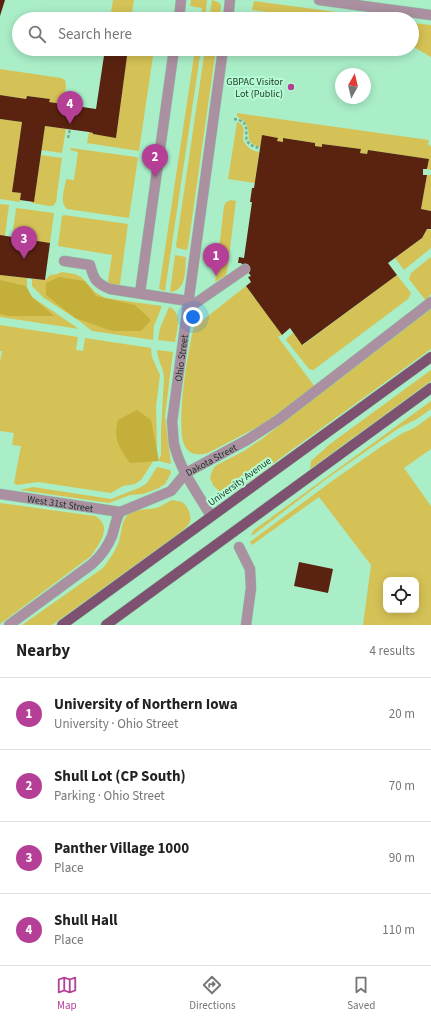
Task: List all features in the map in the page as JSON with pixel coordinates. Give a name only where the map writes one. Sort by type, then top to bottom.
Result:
[{"type":"main road","name":"University Avenue","points":[[62,625],[431,357]]},
{"type":"main road","points":[[106,625],[431,388]]},
{"type":"street","points":[[180,12],[181,0]]},
{"type":"street","points":[[229,12],[230,0]]},
{"type":"street","points":[[319,0],[403,12]]},
{"type":"street","points":[[419,14],[431,16]]},
{"type":"street","points":[[140,293],[173,56]]},
{"type":"street","name":"Ohio Street","points":[[211,516],[186,473],[174,444],[172,422],[223,56]]},
{"type":"street","points":[[64,261],[90,265],[93,278],[102,286],[110,289],[140,293],[188,305],[245,269]]},
{"type":"street","name":"Dakota Street","points":[[120,512],[171,491],[186,473],[247,440],[278,420],[431,302]]},
{"type":"street","name":"West 31st Street","points":[[0,494],[120,512]]},
{"type":"street","points":[[9,625],[92,564],[100,556],[107,547],[116,519],[120,512]]},
{"type":"street","points":[[239,547],[250,569],[251,588],[246,625]]},
{"type":"path","points":[[234,119],[242,120],[247,127],[247,142],[250,145],[260,148]]},
{"type":"path","points":[[68,138],[70,129]]},
{"type":"shaded area","points":[[113,0],[134,0],[132,12],[111,12]]},
{"type":"shaded area","points":[[191,0],[207,0],[206,12],[201,12],[202,8],[190,6]]},
{"type":"shaded area","points":[[212,0],[220,3],[221,12],[210,12]]},
{"type":"shaded area","points":[[254,1],[336,12],[266,12],[252,10]]},
{"type":"shaded area","points":[[419,24],[431,25],[431,57],[419,50]]},
{"type":"shaded area","points":[[127,56],[153,56],[139,151],[87,143],[89,132],[93,134],[116,137]]},
{"type":"shaded area","points":[[194,56],[200,56],[165,291],[159,289]]},
{"type":"shaded area","points":[[204,56],[215,56],[188,247],[187,250],[177,248],[176,246]]},
{"type":"shaded area","points":[[0,69],[61,78],[65,80],[66,86],[63,104],[49,102],[49,99],[27,96],[26,99],[0,95]]},
{"type":"shaded area","points":[[237,113],[429,140],[428,145],[431,146],[431,170],[427,169],[429,159],[368,150],[367,154],[360,153],[361,149],[323,144],[322,147],[315,146],[315,143],[283,138],[283,142],[277,141],[278,138],[262,136],[260,147],[251,143],[246,123],[237,116]]},
{"type":"shaded area","points":[[0,119],[22,122],[12,192],[21,193],[20,202],[0,199]]},
{"type":"shaded area","points":[[237,122],[243,127],[243,138],[247,146],[254,151],[259,152],[255,183],[228,179]]},
{"type":"shaded area","points":[[45,126],[66,129],[62,153],[41,150]]},
{"type":"shaded area","points":[[71,148],[138,158],[129,218],[67,209],[63,203],[66,179],[74,180],[78,152],[70,150]]},
{"type":"shaded area","points":[[41,155],[62,158],[56,202],[53,206],[32,203],[32,201],[34,201]]},
{"type":"shaded area","points":[[427,175],[431,175],[431,211],[421,209]]},
{"type":"shaded area","points":[[231,200],[236,201],[227,272],[225,276],[215,282],[224,206],[226,202]]},
{"type":"shaded area","points":[[0,204],[9,205],[5,236],[0,235]]},
{"type":"shaded area","points":[[17,208],[54,213],[50,243],[12,237]]},
{"type":"shaded area","points":[[64,215],[128,224],[120,284],[118,286],[111,285],[108,281],[112,255],[58,246],[62,216]]},
{"type":"shaded area","points":[[427,229],[431,230],[431,248],[404,270],[395,258],[422,238]]},
{"type":"shaded area","points":[[175,255],[186,257],[185,273],[180,288],[176,291],[170,292]]},
{"type":"shaded area","points":[[431,257],[431,294],[426,301],[409,279],[411,273]]},
{"type":"shaded area","points":[[62,272],[75,274],[81,277],[95,292],[105,298],[162,306],[154,326],[153,340],[92,331],[44,298],[32,286],[32,279],[45,280],[50,275]]},
{"type":"shaded area","points":[[0,275],[27,278],[27,289],[32,297],[79,329],[0,317]]},
{"type":"shaded area","points":[[397,275],[411,293],[408,299],[316,368],[313,370],[309,369],[286,340],[287,338],[293,333],[303,345]]},
{"type":"shaded area","points":[[59,277],[85,281],[96,296],[135,305],[151,320],[141,331],[112,331],[75,318],[46,295],[46,283]]},
{"type":"shaded area","points":[[0,280],[26,286],[32,297],[54,316],[8,316],[0,314]]},
{"type":"shaded area","points":[[246,286],[282,335],[278,337],[315,387],[265,423],[208,453],[193,454],[186,448],[181,426],[183,390],[194,327]]},
{"type":"shaded area","points":[[169,307],[173,309],[178,317],[175,342],[158,340],[160,328]]},
{"type":"shaded area","points":[[431,309],[431,349],[231,494],[219,491],[213,485],[210,478],[215,466],[244,451],[263,438]]},
{"type":"shaded area","points":[[0,325],[78,337],[76,350],[83,351],[85,338],[151,348],[152,357],[160,375],[156,407],[157,447],[152,463],[141,480],[135,484],[123,486],[111,493],[38,482],[17,485],[14,483],[21,446],[12,445],[14,433],[0,431],[0,362],[2,351],[0,351]]},
{"type":"shaded area","points":[[157,350],[173,352],[165,416],[171,464],[159,461],[161,454],[164,377]]},
{"type":"shaded area","points":[[431,370],[431,381],[310,469],[311,461],[330,444]]},
{"type":"shaded area","points":[[431,401],[431,409],[417,419],[399,428],[325,480],[251,535],[254,530]]},
{"type":"shaded area","points":[[137,410],[151,420],[159,461],[130,463],[118,443],[116,433],[118,420]]},
{"type":"shaded area","points":[[431,416],[431,449],[404,468],[431,506],[431,625],[363,625],[371,565],[319,497],[252,545],[250,542],[332,481],[403,433],[414,428]]},
{"type":"shaded area","points":[[157,467],[170,470],[171,473],[165,484],[157,489],[143,494],[130,495],[109,503],[20,490],[33,487],[111,499],[141,487],[147,483]]},
{"type":"shaded area","points":[[172,500],[182,502],[188,509],[190,514],[190,522],[186,527],[52,625],[22,625],[103,568],[119,541],[123,523],[129,514],[137,510],[159,507]]},
{"type":"shaded area","points":[[0,503],[95,516],[100,520],[104,530],[98,546],[91,556],[0,624]]},
{"type":"building","points":[[0,0],[5,0],[0,16]]},
{"type":"building","points":[[104,56],[127,56],[116,138],[89,132],[45,126],[34,202],[20,200],[21,193],[12,192],[22,122],[0,119],[0,95],[26,99],[27,96],[50,99],[49,102],[96,109]]},
{"type":"building","points":[[262,135],[278,138],[277,141],[283,142],[283,138],[315,143],[315,146],[322,147],[322,144],[361,149],[360,153],[367,154],[368,150],[429,159],[427,169],[423,169],[423,175],[427,175],[421,209],[431,211],[431,229],[427,229],[422,238],[388,263],[397,275],[302,345],[290,328],[282,335],[246,286],[251,282],[248,277],[251,276],[241,263],[238,263],[239,257],[244,258],[252,202],[250,202],[252,188],[254,188]]},
{"type":"building","points":[[0,235],[50,243],[45,280],[0,275]]},
{"type":"building","points":[[299,562],[333,569],[328,593],[294,586]]},
{"type":"place","name":"GBPAC Visitor Lot (Public)","points":[[291,87]]},
{"type":"place","name":"Shull Hall","points":[[70,124]]},
{"type":"place","name":"Shull Lot (CP South)","points":[[155,177]]},
{"type":"place","name":"Panther Village 1000","points":[[24,259]]},
{"type":"place","name":"University of Northern Iowa","points":[[216,276]]}]
